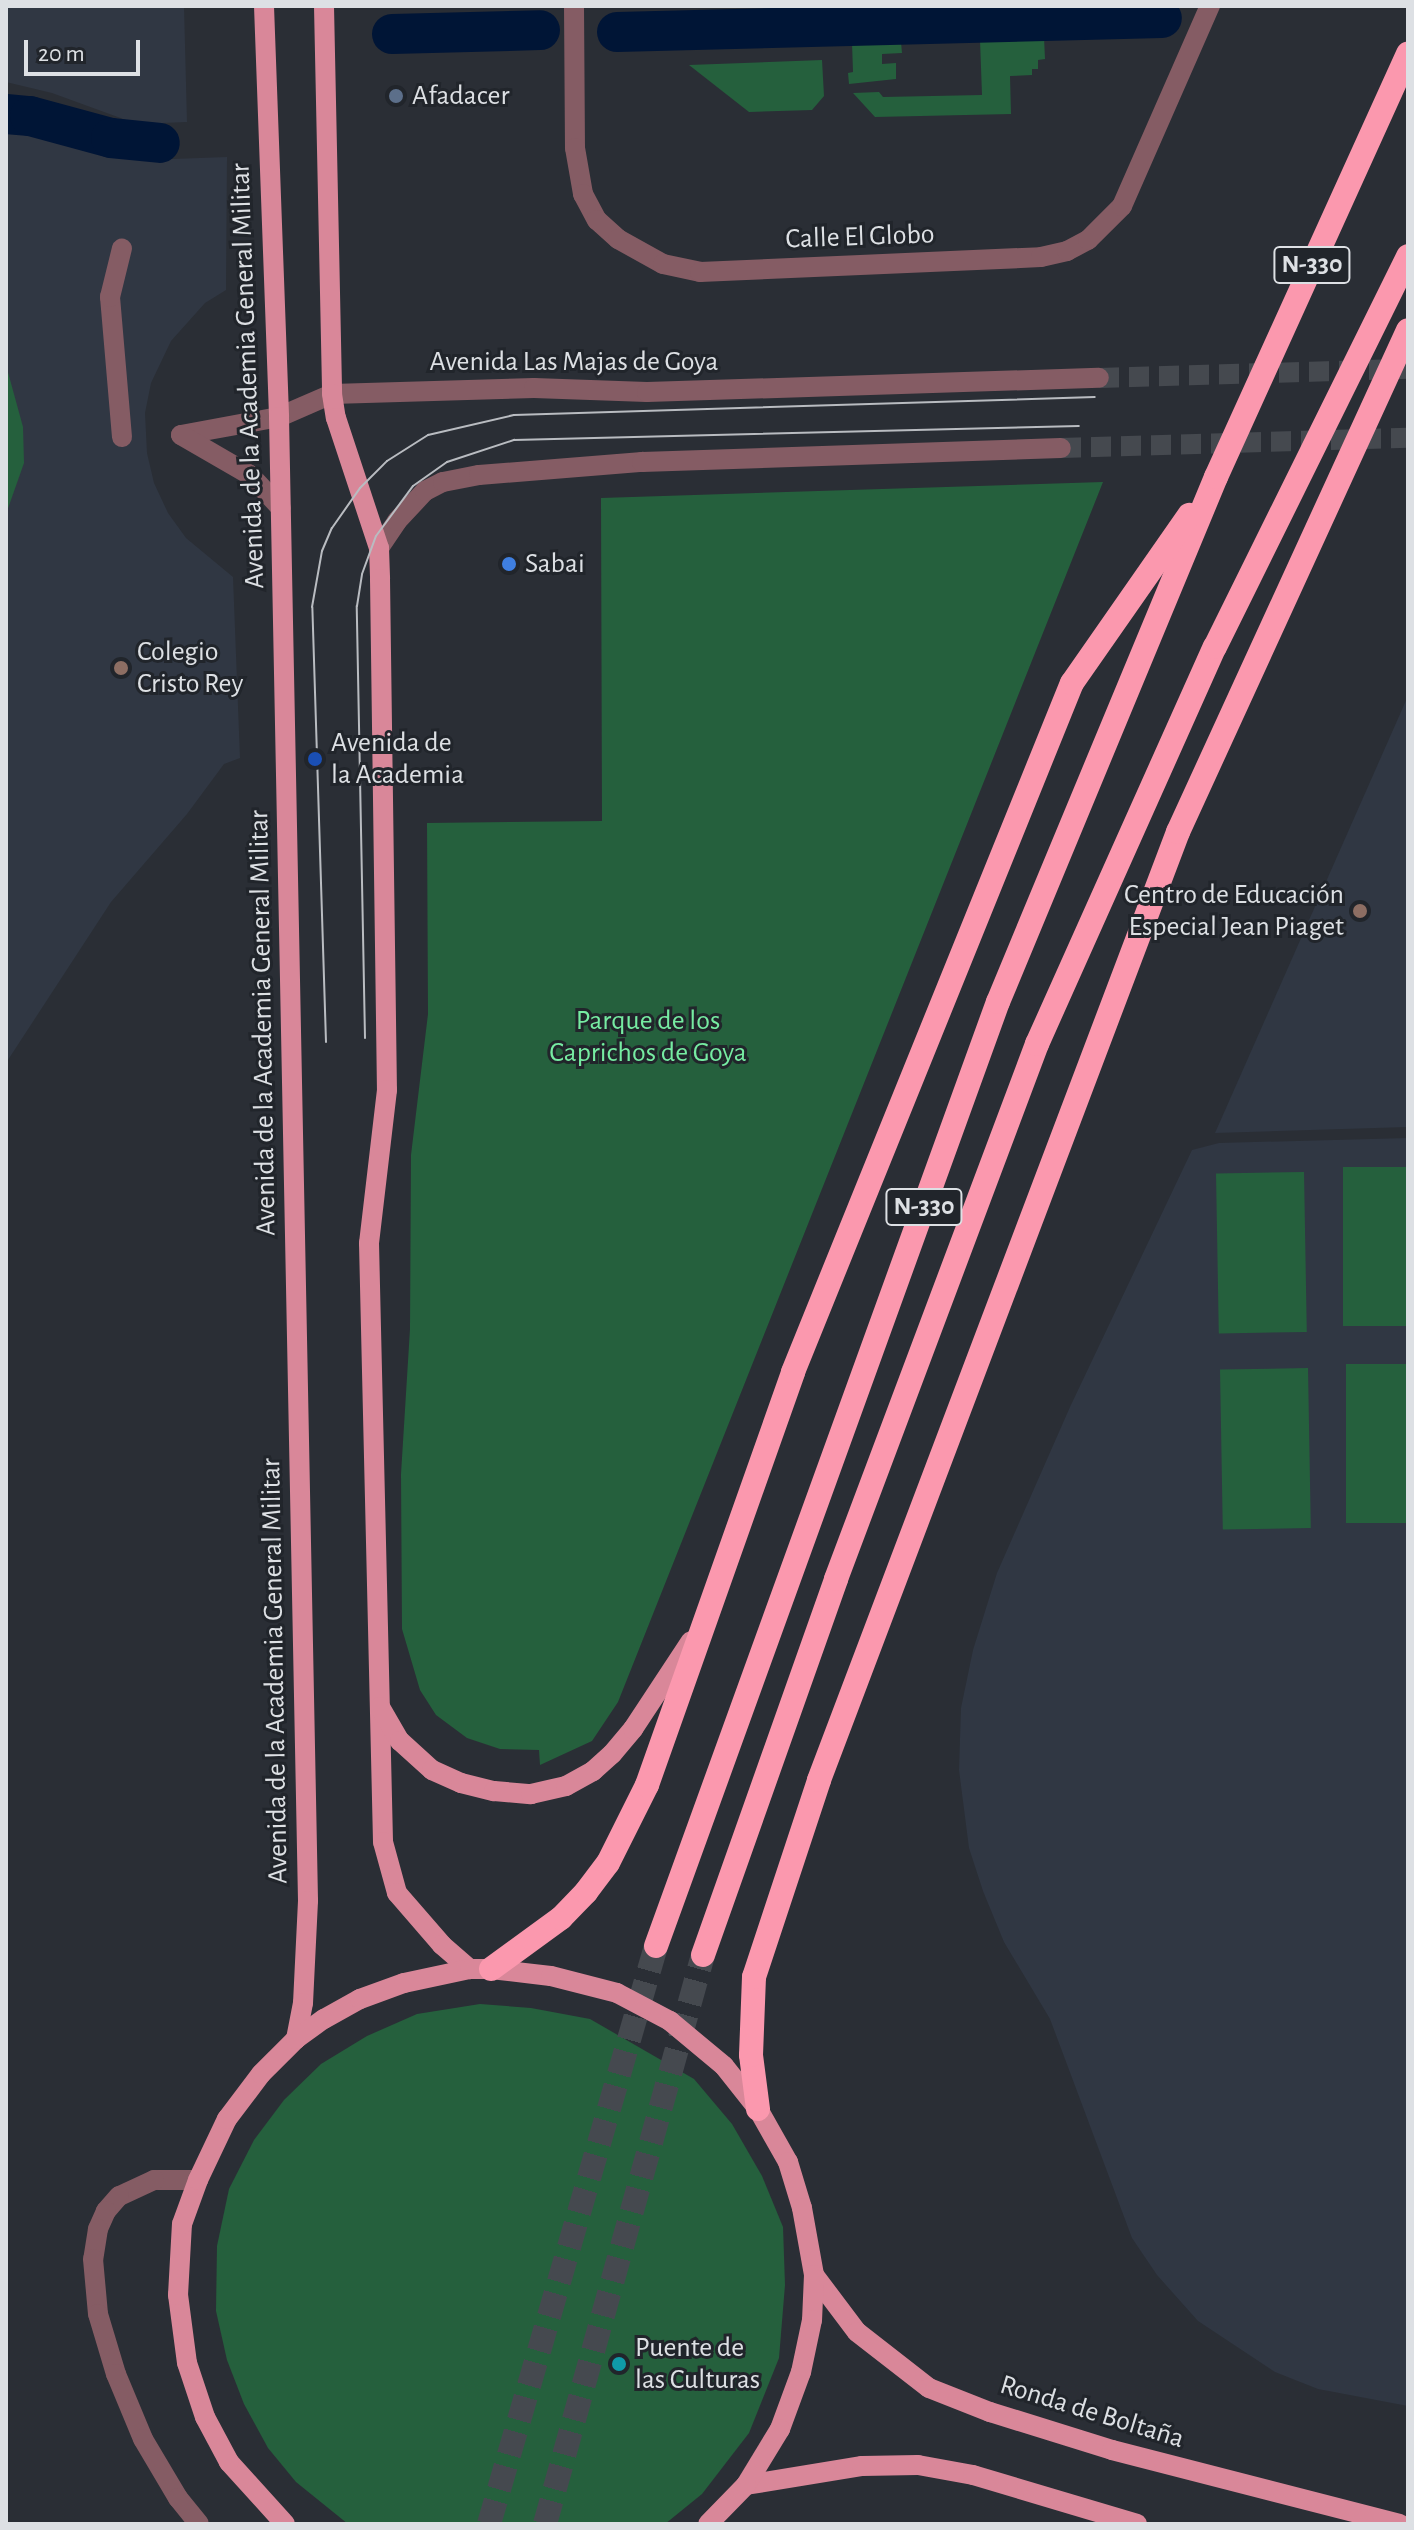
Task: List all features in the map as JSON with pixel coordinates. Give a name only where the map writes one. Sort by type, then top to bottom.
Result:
[{"type":"highway","name":"N-330","points":[[656,1946],[998,1002],[1216,477],[1408,53]]},
{"type":"highway","name":"N-330","points":[[703,1955],[836,1579],[1037,1044],[1215,647],[1408,256]]},
{"type":"highway","points":[[758,2109],[751,2055],[754,1977],[819,1780],[1178,832],[1408,330]]},
{"type":"highway","points":[[480,1969],[561,1918],[608,1863],[647,1785],[793,1372],[1072,683],[1216,477]]},
{"type":"main road","points":[[324,6],[332,394],[336,418],[379,548],[387,1090],[369,1243],[383,1842],[387,1867],[397,1893],[418,1920],[480,1969]]},
{"type":"main road","name":"Avenida de la Academia General Militar","points":[[269,9],[308,1901],[305,1989],[296,2039]]},
{"type":"main road","points":[[380,1707],[400,1741],[413,1754],[432,1770],[461,1783],[494,1791],[531,1794],[566,1786],[593,1771],[633,1729],[707,1617]]},
{"type":"main road","points":[[285,2524],[229,2462],[205,2417],[187,2363],[178,2295],[182,2224],[198,2180],[227,2119],[261,2074],[296,2039],[360,1999],[404,1983],[480,1969],[551,1976],[617,1993],[657,2014],[724,2066],[758,2109],[788,2162],[802,2208],[814,2275],[812,2320],[801,2372],[780,2429],[746,2485],[708,2524]]},
{"type":"main road","name":"Ronda de Boltaña","points":[[814,2275],[857,2332],[929,2388],[990,2412],[1112,2450],[1400,2524]]},
{"type":"main road","points":[[746,2485],[862,2466],[918,2465],[973,2475],[1137,2524]]},
{"type":"street","name":"Calle El Globo","points":[[574,6],[575,148],[583,194],[597,220],[618,239],[663,264],[700,272],[1041,257],[1067,251],[1088,240],[1122,206],[1210,6]]},
{"type":"street","points":[[122,248],[110,297],[122,437]]},
{"type":"street","name":"Avenida Las Majas de Goya","points":[[281,508],[250,475],[181,435],[279,417],[332,394],[534,388],[647,392],[1099,378]]},
{"type":"street","points":[[379,548],[402,513],[425,491],[443,482],[479,475],[642,462],[1061,448]]},
{"type":"street","points":[[198,2180],[154,2180],[119,2196],[106,2211],[98,2229],[93,2259],[98,2314],[116,2374],[143,2439],[178,2498],[199,2524]]},
{"type":"shaded area","points":[[6,6],[184,6],[187,122],[137,124],[52,93],[6,82]]},
{"type":"shaded area","name":"Colegio Cristo Rey","points":[[6,126],[25,126],[145,160],[227,157],[226,290],[205,303],[171,341],[151,383],[145,413],[147,453],[154,483],[168,513],[186,538],[233,577],[240,758],[224,764],[187,814],[111,902],[6,1063]]},
{"type":"shaded area","name":"Centro de Educación Especial Jean Piaget","points":[[1408,696],[1408,1127],[1215,1133]]},
{"type":"shaded area","points":[[1408,1138],[1408,2406],[1318,2389],[1275,2372],[1198,2321],[1157,2275],[1132,2238],[1050,2019],[1004,1942],[983,1891],[969,1848],[959,1770],[961,1708],[973,1650],[997,1573],[1070,1407],[1192,1150],[1219,1143]]},
{"type":"green space","points":[[1044,37],[1045,59],[1038,60],[1038,69],[1032,69],[1032,75],[1010,76],[1011,114],[875,117],[853,93],[879,92],[883,97],[982,95],[980,40]]},
{"type":"green space","points":[[901,42],[902,53],[882,54],[882,64],[896,63],[896,79],[849,84],[848,73],[853,72],[852,43]]},
{"type":"green space","points":[[822,60],[824,96],[812,110],[749,112],[689,65]]},
{"type":"green space","points":[[6,365],[23,427],[24,463],[6,514]]},
{"type":"green space","name":"Parque de los Caprichos de Goya","points":[[1103,482],[618,1702],[592,1741],[540,1765],[539,1750],[500,1749],[467,1738],[436,1715],[420,1690],[402,1629],[401,1474],[410,1329],[411,1155],[428,1014],[427,823],[602,821],[601,498]]},
{"type":"green space","points":[[1343,1167],[1408,1167],[1408,1326],[1343,1326]]},
{"type":"green space","points":[[1304,1172],[1307,1332],[1219,1334],[1216,1174]]},
{"type":"green space","points":[[1346,1364],[1408,1364],[1408,1523],[1346,1523]]},
{"type":"green space","points":[[1308,1368],[1311,1528],[1223,1530],[1220,1370]]},
{"type":"green space","points":[[480,2004],[531,2008],[590,2019],[694,2079],[732,2124],[762,2176],[783,2227],[785,2285],[779,2358],[749,2433],[702,2494],[665,2524],[348,2524],[296,2482],[268,2448],[244,2404],[227,2360],[216,2311],[217,2246],[229,2189],[254,2140],[284,2100],[321,2064],[367,2036],[417,2014]]},
{"type":"waterway","points":[[617,32],[1162,18]]},
{"type":"waterway","points":[[392,34],[540,30]]},
{"type":"waterway","points":[[6,114],[30,116],[111,138],[160,143]]},
{"type":"tunnel","points":[[1099,378],[1408,369]]},
{"type":"tunnel","points":[[1061,448],[1408,438]]},
{"type":"tunnel","points":[[489,2524],[656,1946]]},
{"type":"tunnel","points":[[545,2524],[703,1955]]},
{"type":"tram line","points":[[326,1042],[312,607],[322,551],[332,528],[360,488],[387,461],[428,435],[514,415],[1095,397]]},
{"type":"tram line","points":[[365,1038],[357,606],[362,574],[376,536],[413,486],[447,462],[514,440],[1079,426]]},
{"type":"place","name":"Afadacer","points":[[396,96]]},
{"type":"place","name":"Sabai","points":[[509,564]]},
{"type":"place","name":"Colegio Cristo Rey","points":[[121,668]]},
{"type":"place","name":"Avenida de la Academia","points":[[315,759]]},
{"type":"place","name":"Centro de Educación Especial Jean Piaget","points":[[1360,911]]},
{"type":"place","name":"Puente de las Culturas","points":[[619,2364]]}]
